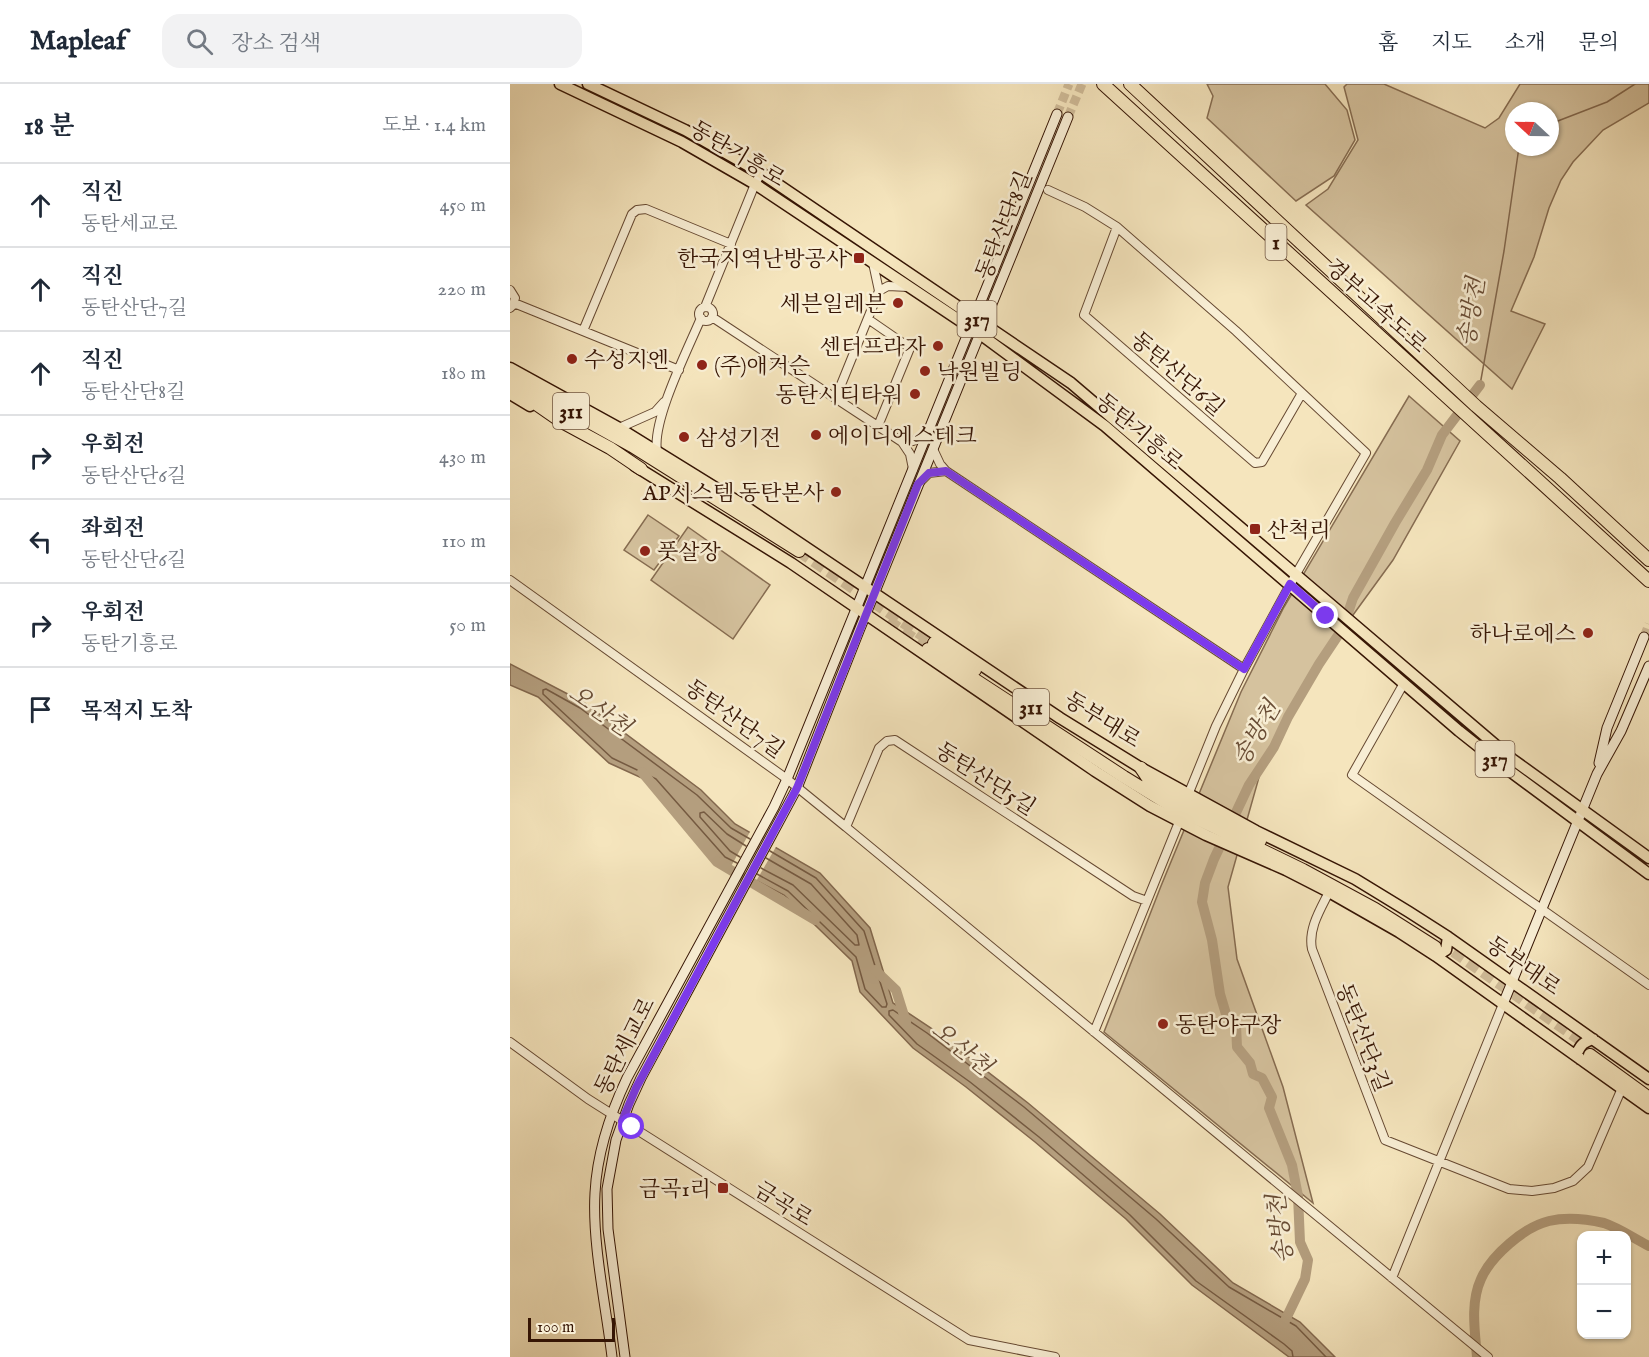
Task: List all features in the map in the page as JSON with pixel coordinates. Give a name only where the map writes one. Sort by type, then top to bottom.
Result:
[{"type":"highway","points":[[1097,84],[1148,124]]},
{"type":"highway","name":"경부고속도로","points":[[1103,84],[1450,400],[1472,411],[1564,482],[1649,560]]},
{"type":"highway","name":"경부고속도로","points":[[1130,84],[1457,389],[1472,411],[1558,498],[1649,581]]},
{"type":"highway","points":[[511,386],[562,422],[610,448],[641,469]]},
{"type":"highway","name":"동부대로","points":[[511,386],[529,387],[632,446],[798,555]]},
{"type":"highway","name":"동부대로","points":[[511,386],[798,555]]},
{"type":"highway","points":[[529,387],[569,400]]},
{"type":"highway","name":"동부대로","points":[[929,644],[1210,823]]},
{"type":"highway","name":"동부대로","points":[[929,644],[1124,777],[1210,823],[1350,886],[1439,945]]},
{"type":"highway","points":[[1141,768],[1153,786]]},
{"type":"highway","points":[[1150,806],[1156,803],[1197,825],[1210,823]]},
{"type":"highway","name":"동부대로","points":[[1590,1051],[1649,1089]]},
{"type":"highway","name":"동부대로","points":[[1590,1051],[1649,1098]]},
{"type":"main road","name":"동탄기흥로","points":[[560,84],[682,141],[755,184],[908,287],[977,326]]},
{"type":"main road","name":"동탄기흥로","points":[[588,84],[686,130],[761,173],[977,326],[1106,426],[1293,579],[1332,606],[1512,759],[1649,858]]},
{"type":"main road","name":"동탄산단8길","points":[[856,607],[869,590],[933,449],[1057,114]]},
{"type":"main road","name":"동탄산단8길","points":[[866,614],[869,590],[928,432],[1068,117]]},
{"type":"main road","name":"동부대로","points":[[510,368],[657,451],[798,555],[866,614],[929,644],[1060,718],[1188,795],[1210,823]]},
{"type":"main road","name":"동부대로","points":[[641,469],[798,555],[869,590],[929,644],[1095,771],[1150,806],[1179,822],[1210,823],[1233,833],[1286,870],[1367,913],[1439,945],[1512,982],[1590,1051],[1622,1088],[1649,1108]]},
{"type":"main road","name":"동탄기흥로","points":[[1293,579],[1326,616],[1467,737],[1649,874]]},
{"type":"main road","name":"동탄산단7길","points":[[787,779],[856,607]]},
{"type":"main road","name":"동탄산단7길","points":[[797,788],[866,614]]},
{"type":"main road","points":[[1597,774],[1607,728],[1644,637]]},
{"type":"main road","points":[[1503,1004],[1597,774],[1621,731],[1649,666]]},
{"type":"main road","name":"동탄세교로","points":[[612,1357],[596,1230],[595,1192],[598,1164],[611,1114],[627,1078],[787,779]]},
{"type":"main road","name":"동탄세교로","points":[[625,1357],[607,1205],[613,1152],[622,1121],[641,1078],[797,788]]},
{"type":"main road","name":"동부대로","points":[[1439,945],[1503,1004],[1590,1051],[1649,1079]]},
{"type":"street","points":[[657,451],[655,440],[668,397],[701,318],[700,311],[705,307],[761,173]]},
{"type":"street","points":[[1048,190],[1085,207],[1117,226],[1236,331],[1366,453],[1244,669],[1216,726],[1188,795]]},
{"type":"street","points":[[583,331],[632,214],[637,210],[646,210],[731,244]]},
{"type":"street","name":"동탄산단6길","points":[[1117,226],[1084,315],[1255,463],[1262,462],[1302,393]]},
{"type":"street","points":[[836,397],[879,291],[873,263]]},
{"type":"street","points":[[879,291],[888,286],[908,287]]},
{"type":"street","points":[[510,290],[514,294],[512,306],[583,331],[679,370]]},
{"type":"street","points":[[705,307],[711,309],[712,317]]},
{"type":"street","points":[[701,318],[707,321],[712,317]]},
{"type":"street","points":[[712,317],[902,442],[910,454],[913,469]]},
{"type":"street","points":[[868,319],[910,348],[878,426]]},
{"type":"street","points":[[619,428],[654,412],[668,397]]},
{"type":"street","points":[[902,442],[913,441],[928,432]]},
{"type":"street","points":[[933,449],[946,471],[1244,669]]},
{"type":"street","points":[[918,484],[929,473],[946,471]]},
{"type":"street","name":"동탄산단7길","points":[[510,580],[787,779]]},
{"type":"street","points":[[1404,683],[1352,775],[1649,985]]},
{"type":"street","name":"동탄산단5길","points":[[846,827],[879,748],[887,741],[895,740],[1133,896],[1147,901]]},
{"type":"street","points":[[787,779],[1488,1357]]},
{"type":"street","points":[[1094,1032],[1179,822]]},
{"type":"street","name":"동탄산단3길","points":[[1329,892],[1311,931],[1312,949],[1385,1140],[1509,1189],[1532,1191],[1565,1185],[1581,1175],[1588,1167],[1622,1088]]},
{"type":"street","points":[[1392,1278],[1503,1004]]},
{"type":"street","name":"금곡로","points":[[510,1042],[611,1114],[969,1340],[1054,1357]]},
{"type":"shaded area","points":[[1207,84],[1325,84],[1347,110],[1355,140],[1334,176],[1296,201],[1207,118],[1213,96]]},
{"type":"shaded area","points":[[1347,84],[1384,84],[1485,128],[1499,118],[1505,108],[1505,156],[1559,156],[1559,102],[1509,102],[1520,84],[1649,84],[1649,103],[1603,130],[1573,162],[1561,180],[1549,208],[1534,257],[1511,311],[1545,324],[1512,389],[1306,205],[1328,189],[1358,140],[1344,87]]},
{"type":"shaded area","points":[[1409,396],[1460,441],[1393,560],[1337,637],[1263,763],[1228,887],[1237,959],[1283,1087],[1313,1203],[1104,1032],[1241,692],[1284,607]]},
{"type":"shaded area","points":[[648,515],[679,536],[654,570],[624,550]]},
{"type":"shaded area","points":[[688,527],[770,585],[733,639],[651,580]]},
{"type":"water","name":"오산천","points":[[510,664],[583,702],[701,790],[735,824],[820,873],[870,928],[893,1003],[931,1028],[1028,1103],[1160,1214],[1233,1283],[1300,1322],[1335,1357],[1289,1357],[1192,1285],[1126,1219],[1035,1142],[913,1048],[860,992],[852,961],[784,895],[721,862],[653,783],[609,763],[538,697],[510,685]]},
{"type":"pier","points":[[751,830],[777,845],[755,883],[729,870]]},
{"type":"waterway","name":"송방천","points":[[1559,121],[1607,102],[1635,84]]},
{"type":"waterway","name":"송방천","points":[[1480,385],[1504,251],[1518,156]]},
{"type":"waterway","name":"송방천","points":[[1282,1327],[1305,1279],[1308,1260],[1300,1242],[1298,1196],[1292,1165],[1269,1108],[1272,1097],[1262,1078],[1253,1074],[1250,1063],[1237,1047],[1236,1025],[1226,1014],[1220,994],[1212,940],[1202,902],[1205,883],[1249,785],[1274,747],[1288,717],[1319,664],[1343,628],[1353,598],[1427,470],[1442,435],[1480,385]]},
{"type":"waterway","name":"오산천","points":[[642,772],[717,862],[815,920]]},
{"type":"waterway","name":"오산천","points":[[875,970],[896,990],[906,1022]]},
{"type":"waterway","points":[[1477,1357],[1474,1308],[1481,1279],[1500,1252],[1529,1229],[1549,1221],[1590,1220],[1610,1225],[1649,1246]]},
{"type":"tunnel","points":[[1057,114],[1069,84]]},
{"type":"tunnel","points":[[1068,117],[1082,84]]},
{"type":"tunnel","points":[[799,551],[934,643]]},
{"type":"tunnel","points":[[888,621],[928,649]]},
{"type":"tunnel","points":[[1644,637],[1649,624]]},
{"type":"tunnel","points":[[1439,941],[1595,1050]]},
{"type":"place","name":"한국지역난방공사","points":[[859,258]]},
{"type":"place","name":"세븐일레븐","points":[[898,303]]},
{"type":"place","name":"센터프라자","points":[[938,346]]},
{"type":"place","name":"수성지엔","points":[[572,359]]},
{"type":"place","name":"(주)애거슨","points":[[702,365]]},
{"type":"place","name":"낙원빌딩","points":[[925,371]]},
{"type":"place","name":"동탄시티타워","points":[[915,394]]},
{"type":"place","name":"에이디에스테크","points":[[816,435]]},
{"type":"place","name":"삼성기전","points":[[684,437]]},
{"type":"place","name":"AP시스템 동탄본사","points":[[836,492]]},
{"type":"place","name":"산척리","points":[[1255,529]]},
{"type":"place","name":"풋살장","points":[[645,551]]},
{"type":"place","name":"하나로에스","points":[[1588,633]]},
{"type":"place","name":"동탄야구장","points":[[1163,1024]]},
{"type":"place","name":"금곡1리","points":[[723,1188]]},
{"type":"route","points":[[632,1127],[622,1121],[636,1088],[797,788],[918,484],[929,473],[946,471],[1244,669],[1290,584],[1326,616]]}]
